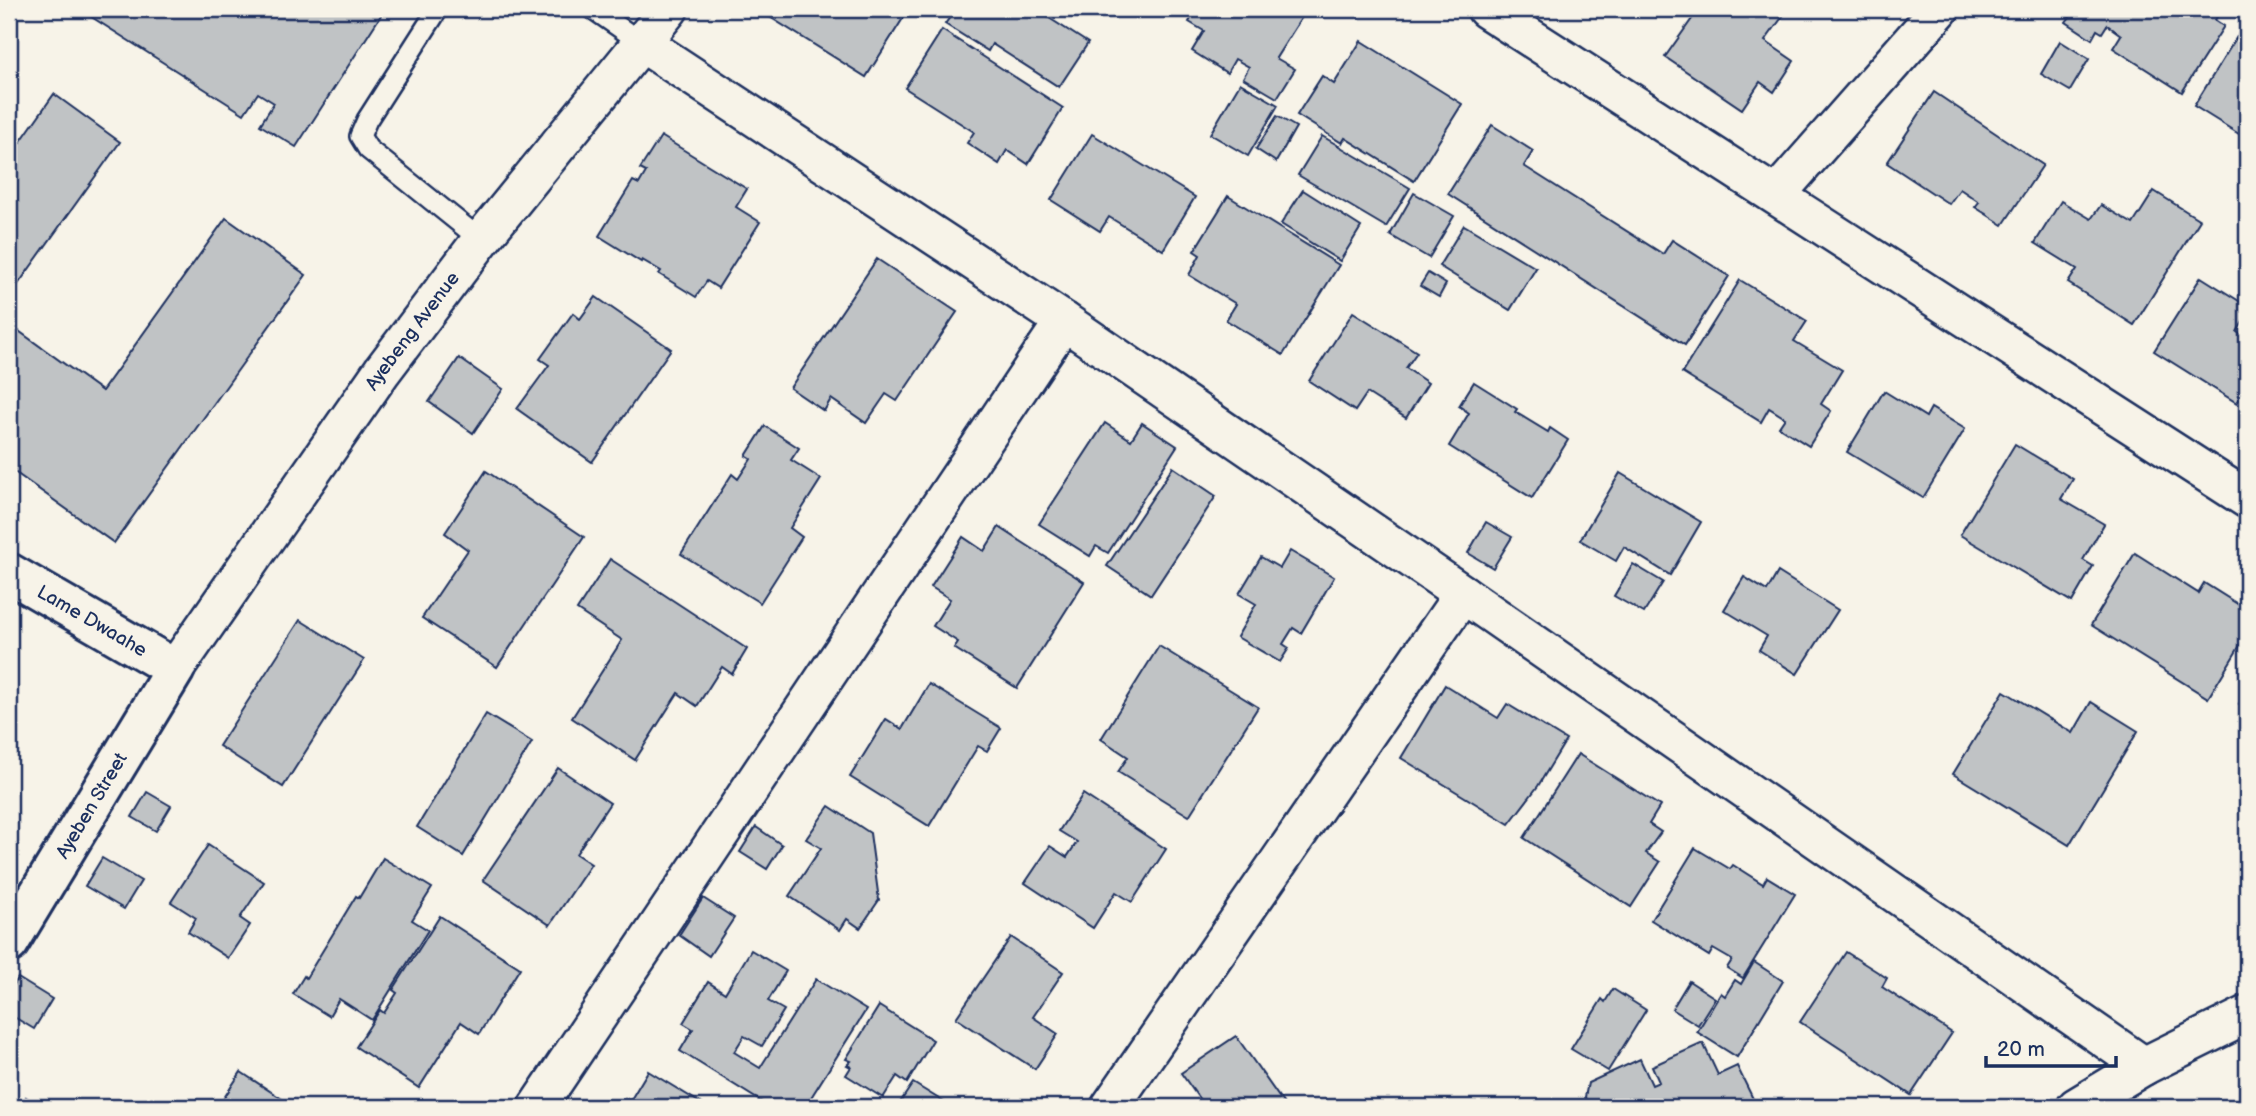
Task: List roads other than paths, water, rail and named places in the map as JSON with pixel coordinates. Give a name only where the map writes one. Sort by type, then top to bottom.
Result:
[{"type":"street","name":"Ayebeng Avenue","points":[[175,669],[382,371],[481,240],[669,9]]},
{"type":"street","points":[[1486,9],[2247,499]]},
{"type":"street","points":[[1776,195],[1940,9]]},
{"type":"street","points":[[642,43],[1064,321],[2144,1066]]},
{"type":"street","points":[[537,1107],[1064,321]]},
{"type":"street","name":"Lame Dwaahe","points":[[9,573],[175,669]]},
{"type":"street","points":[[1110,1107],[1463,594]]},
{"type":"street","name":"Ayeben Street","points":[[9,943],[175,669]]},
{"type":"street","points":[[2076,1107],[2144,1066],[2247,1015]]},
{"type":"lane","points":[[438,9],[367,120],[360,136],[368,149],[481,240]]},
{"type":"lane","points":[[593,9],[642,43]]}]
